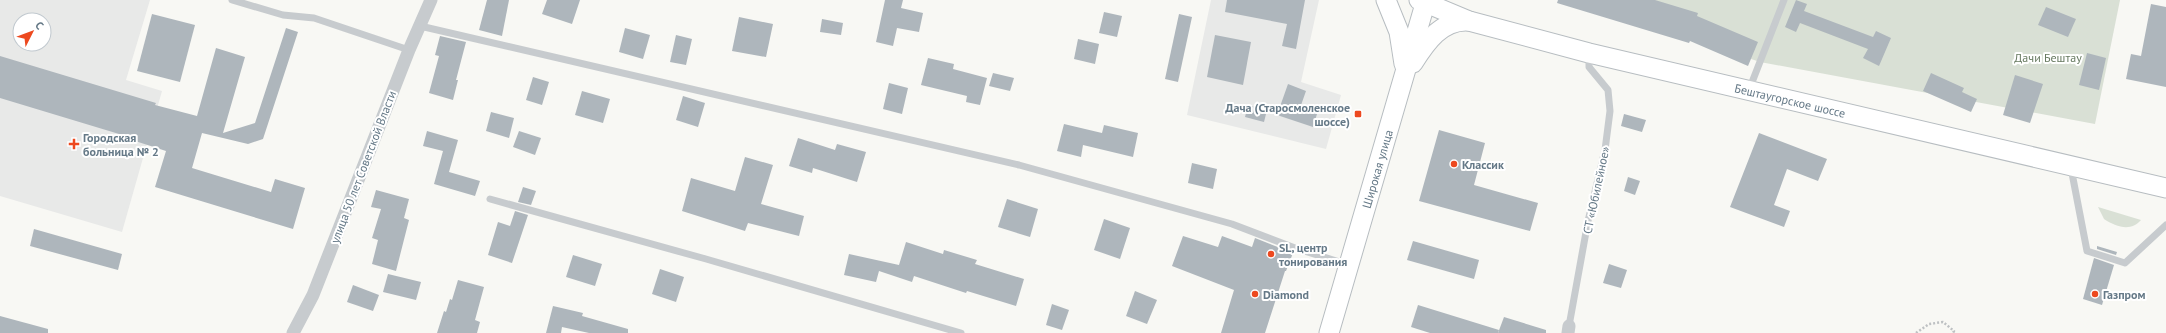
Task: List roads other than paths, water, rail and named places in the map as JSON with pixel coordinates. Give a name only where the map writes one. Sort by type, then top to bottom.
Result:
[{"type":"main road","points":[[1386,0],[1399,32],[1404,53],[1405,76]]},
{"type":"main road","name":"Широкая улица","points":[[1329,333],[1405,76],[1423,1]]},
{"type":"main road","name":"Бештаугорское шоссе","points":[[1423,1],[1469,21],[1589,53],[2166,188]]},
{"type":"main road","points":[[1405,76],[1423,48],[1436,33],[1451,22],[1469,21]]},
{"type":"street","name":"улица 50 лет Советской Власти","points":[[293,333],[313,295],[409,50],[431,0]]},
{"type":"lane","points":[[232,0],[283,15],[314,18],[409,50]]},
{"type":"lane","points":[[1749,90],[1784,0]]},
{"type":"lane","points":[[420,26],[1019,165],[1232,224],[1295,248],[1349,265]]},
{"type":"lane","name":"СТ «Юбилейное»","points":[[1568,330],[1588,221],[1605,150],[1610,111],[1608,90],[1589,67],[1589,53]]},
{"type":"lane","points":[[2071,165],[2087,251],[2125,263],[2166,225]]},
{"type":"lane","points":[[490,199],[699,257],[961,333]]},
{"type":"place","name":"Дача (Старосмоленское шоссе)","points":[[1358,114]]},
{"type":"place","name":"Городская больница № 2","points":[[74,144]]},
{"type":"place","name":"Классик","points":[[1454,164]]},
{"type":"place","name":"SL, центр тонирования","points":[[1271,254]]},
{"type":"place","name":"Diamond","points":[[1255,294]]},
{"type":"place","name":"Газпром","points":[[2095,294]]},
{"type":"park label","name":"Дачи Бештау","points":[[2048,57]]}]
